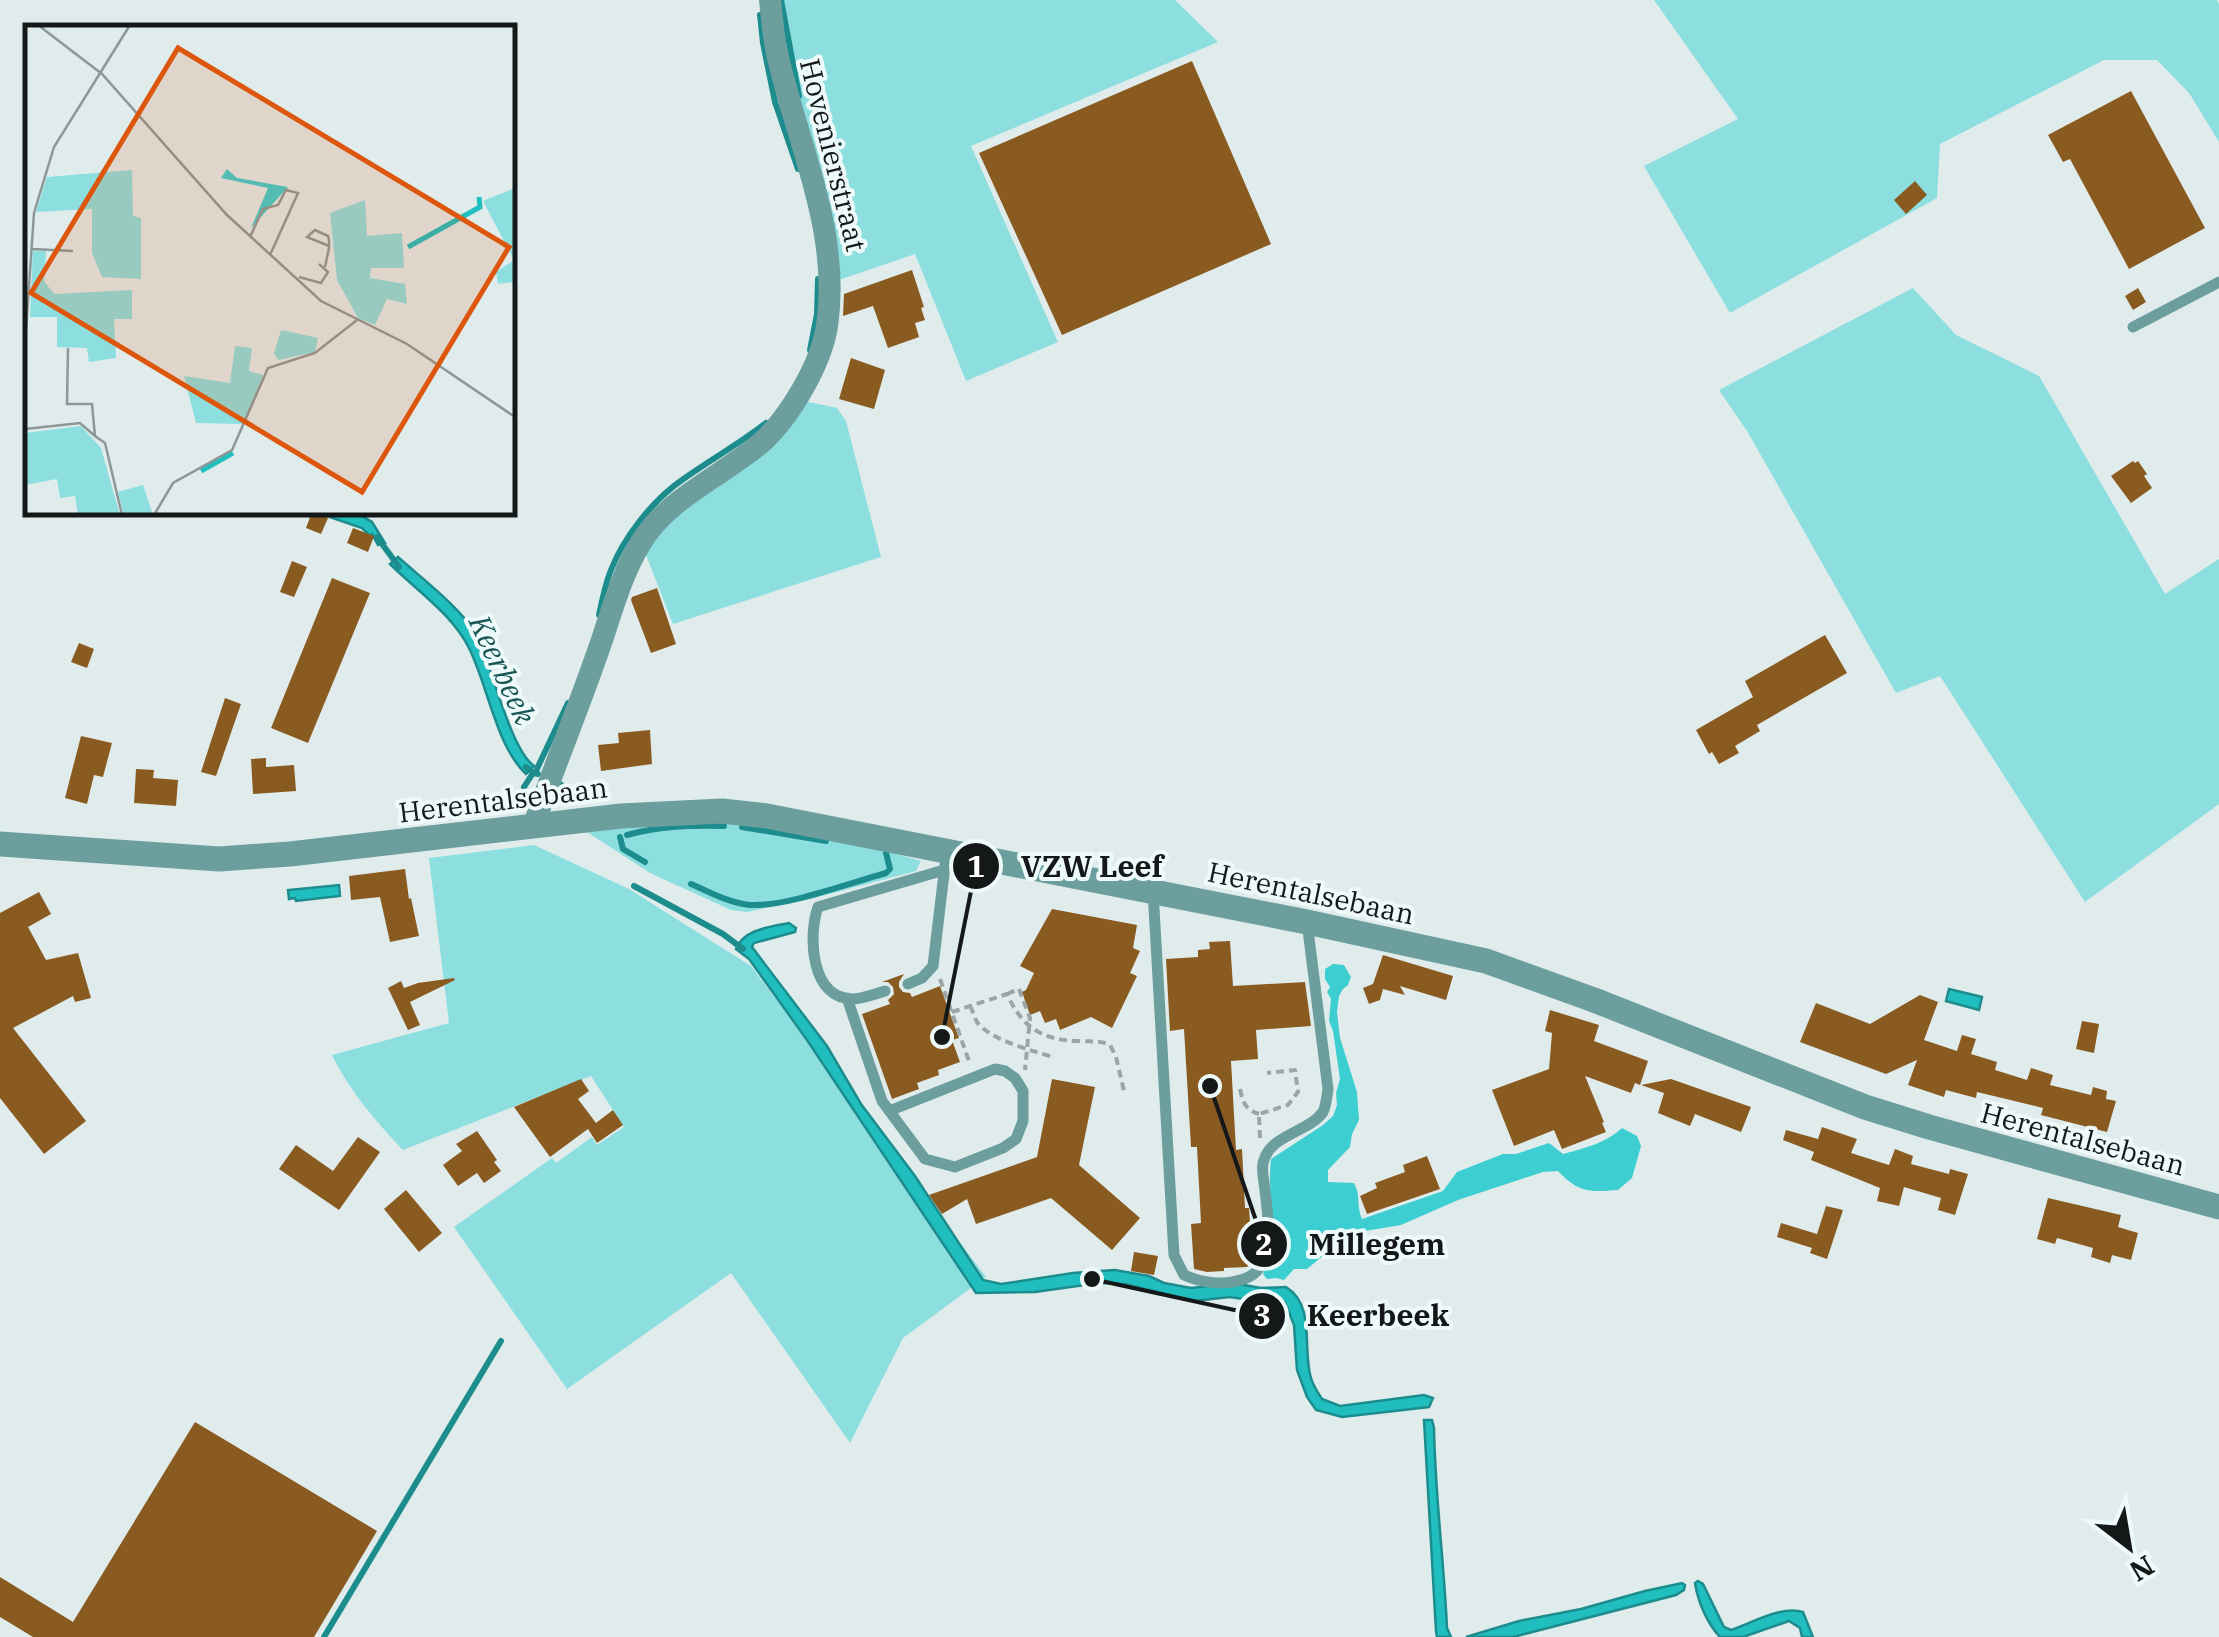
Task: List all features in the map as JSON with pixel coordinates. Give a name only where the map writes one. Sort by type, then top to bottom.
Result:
[{"type":"street","name":"Hovenierstraat","points":[[534,828],[623,578],[641,541],[670,509],[770,434],[814,367],[826,330],[830,264],[825,226],[777,51],[770,0]]},
{"type":"street","name":"Herentalsebaan","points":[[0,844],[218,859],[621,816],[722,810],[767,816],[945,860],[1153,892],[1486,961],[1865,1107],[2219,1208]]},
{"type":"lane","points":[[2133,328],[2219,282]]},
{"type":"lane","points":[[885,992],[847,998],[829,989],[819,978],[812,926],[818,907],[945,860],[933,966],[922,978],[908,984]]},
{"type":"lane","points":[[1153,892],[1174,1255],[1184,1275],[1200,1282],[1234,1282],[1253,1276],[1265,1260],[1268,1228],[1262,1162],[1278,1142],[1323,1111],[1327,1099],[1307,922]]},
{"type":"lane","points":[[847,998],[882,1101],[925,1159],[955,1167],[1016,1139],[1023,1121],[1023,1091],[1016,1078],[995,1069],[890,1111]]},
{"type":"path","points":[[933,966],[975,1077]]},
{"type":"path","points":[[952,1012],[1019,990],[1030,1018],[1023,1091]]},
{"type":"path","points":[[1007,994],[1017,1015],[1053,1039],[1110,1045],[1124,1091]]},
{"type":"path","points":[[970,1006],[978,1024],[1027,1049],[1053,1057]]},
{"type":"path","points":[[1240,1089],[1248,1111],[1258,1114],[1288,1105],[1298,1092],[1296,1070],[1267,1072]]},
{"type":"path","points":[[1258,1114],[1262,1162]]},
{"type":"shaded area","points":[[780,0],[1175,0],[1218,42],[971,146],[1058,342],[966,381],[915,254],[836,281]]},
{"type":"shaded area","points":[[1654,0],[2217,0],[2219,142],[2189,93],[2157,60],[2104,60],[1940,144],[1937,198],[1730,313],[1644,166],[1738,119]]},
{"type":"shaded area","points":[[1913,288],[1956,335],[2039,376],[2165,594],[2219,559],[2219,804],[2085,902],[1940,676],[1896,693],[1747,431],[1719,390]]},
{"type":"shaded area","points":[[804,401],[837,408],[846,421],[881,557],[673,624],[644,550],[665,525]]},
{"type":"shaded area","points":[[324,515],[360,515],[372,522],[385,543],[378,545],[372,534]]},
{"type":"shaded area","points":[[398,557],[450,603],[475,633],[509,724],[534,766],[526,774],[507,748],[462,636],[390,564]]},
{"type":"shaded area","points":[[639,823],[749,824],[858,843],[921,861],[916,871],[814,898],[747,912],[731,910],[650,873],[587,832]]},
{"type":"shaded area","points":[[534,845],[629,889],[751,966],[986,1277],[903,1338],[850,1443],[731,1273],[567,1389],[454,1227],[552,1158],[556,1163],[592,1137],[597,1145],[624,1127],[591,1076],[403,1150],[364,1105],[332,1055],[449,1023],[429,858]]},
{"type":"shaded area","points":[[339,885],[340,896],[289,899],[288,890]]},
{"type":"shaded area","points":[[789,923],[796,928],[795,932],[754,943],[752,947],[827,1046],[861,1104],[915,1176],[983,1280],[1001,1284],[1115,1270],[1191,1288],[1233,1283],[1286,1287],[1295,1295],[1305,1316],[1311,1378],[1322,1399],[1340,1406],[1424,1395],[1433,1398],[1429,1407],[1342,1417],[1316,1410],[1297,1370],[1294,1325],[1285,1302],[1279,1299],[1263,1302],[1230,1297],[1194,1301],[1125,1284],[1099,1283],[1035,1292],[976,1293],[807,1040],[749,959],[736,949],[751,933]]},
{"type":"shaded area","points":[[1333,964],[1344,965],[1351,977],[1339,996],[1337,1012],[1340,1038],[1357,1092],[1359,1120],[1350,1147],[1328,1170],[1328,1182],[1354,1183],[1362,1219],[1443,1191],[1457,1172],[1503,1154],[1516,1154],[1549,1143],[1563,1154],[1602,1141],[1622,1128],[1637,1136],[1641,1146],[1632,1178],[1618,1190],[1592,1191],[1572,1184],[1558,1171],[1543,1172],[1458,1200],[1401,1225],[1365,1231],[1335,1246],[1307,1269],[1294,1269],[1284,1280],[1267,1279],[1263,1274],[1271,1233],[1271,1159],[1323,1125],[1333,1116],[1337,1105],[1340,1079],[1329,1021],[1330,987],[1325,979],[1325,969]]},
{"type":"shaded area","points":[[1949,989],[1982,997],[1979,1010],[1946,1001]]},
{"type":"shaded area","points":[[1424,1420],[1432,1420],[1434,1428],[1447,1628],[1451,1637],[1437,1637],[1436,1631]]},
{"type":"shaded area","points":[[1698,1581],[1724,1627],[1731,1630],[1795,1610],[1803,1612],[1813,1637],[1802,1637],[1800,1628],[1789,1621],[1743,1637],[1720,1637],[1701,1605],[1695,1583]]},
{"type":"shaded area","points":[[1682,1583],[1684,1590],[1676,1595],[1513,1637],[1466,1637],[1519,1621]]},
{"type":"building","points":[[1192,61],[1271,244],[1062,335],[979,153]]},
{"type":"building","points":[[2131,91],[2205,228],[2129,269],[2070,159],[2063,162],[2048,135]]},
{"type":"building","points":[[1915,181],[1927,195],[1906,214],[1894,200]]},
{"type":"building","points":[[912,270],[924,307],[921,308],[925,320],[915,323],[919,337],[888,348],[873,306],[843,316],[844,294]]},
{"type":"building","points":[[2138,288],[2146,302],[2133,310],[2125,296]]},
{"type":"building","points":[[851,358],[885,370],[874,409],[839,399]]},
{"type":"building","points":[[2138,461],[2152,488],[2131,503],[2111,476]]},
{"type":"building","points":[[311,515],[328,518],[321,534],[306,528]]},
{"type":"building","points":[[353,528],[374,536],[368,552],[347,543]]},
{"type":"building","points":[[292,561],[307,567],[294,597],[280,592]]},
{"type":"building","points":[[332,578],[370,593],[308,743],[271,728]]},
{"type":"building","points":[[657,588],[676,644],[651,653],[631,600]]},
{"type":"building","points":[[1825,635],[1847,673],[1757,725],[1760,731],[1735,746],[1739,753],[1719,764],[1696,730],[1753,697],[1745,681]]},
{"type":"building","points":[[79,643],[94,649],[87,668],[71,662]]},
{"type":"building","points":[[225,698],[241,704],[216,776],[201,772]]},
{"type":"building","points":[[650,730],[652,764],[601,771],[598,745],[619,743],[618,733]]},
{"type":"building","points":[[81,736],[112,743],[103,777],[94,775],[87,804],[65,798]]},
{"type":"building","points":[[266,758],[266,767],[294,765],[296,791],[253,794],[251,759]]},
{"type":"building","points":[[136,769],[154,770],[153,778],[178,780],[176,806],[134,803]]},
{"type":"building","points":[[405,869],[419,936],[390,942],[380,897],[351,900],[349,876]]},
{"type":"building","points":[[39,892],[51,914],[28,927],[46,960],[78,953],[91,998],[75,1002],[73,996],[13,1028],[86,1121],[44,1154],[0,1098],[0,913]]},
{"type":"building","points":[[1052,909],[1137,925],[1133,948],[1140,951],[1130,973],[1137,976],[1112,1028],[1091,1017],[1060,1030],[1056,1019],[1045,1023],[1040,1011],[1030,1015],[1022,992],[1034,973],[1020,966]]},
{"type":"building","points":[[1230,941],[1233,986],[1305,982],[1311,1026],[1256,1030],[1258,1059],[1231,1061],[1236,1150],[1242,1149],[1253,1261],[1247,1267],[1207,1272],[1194,1269],[1191,1224],[1201,1223],[1197,1147],[1191,1147],[1184,1029],[1170,1031],[1166,959],[1198,957],[1198,950],[1210,949],[1209,942]]},
{"type":"building","points":[[1383,955],[1453,976],[1446,1000],[1400,986],[1405,995],[1383,989],[1380,1000],[1369,1004],[1363,988],[1373,984]]},
{"type":"building","points":[[904,974],[899,987],[912,997],[940,986],[959,1038],[952,1040],[960,1062],[917,1083],[919,1089],[892,1099],[862,1014],[890,1004],[893,987],[882,982]]},
{"type":"building","points":[[454,978],[410,1002],[420,1025],[408,1030],[388,988],[401,981],[404,988]]},
{"type":"building","points":[[1920,995],[1938,1002],[1924,1040],[1957,1051],[1962,1035],[1976,1039],[1971,1054],[1997,1062],[1995,1070],[2027,1080],[2031,1068],[2053,1075],[2050,1085],[2091,1095],[2093,1087],[2107,1091],[2106,1099],[2116,1101],[2107,1132],[2041,1115],[2043,1108],[1977,1092],[1976,1098],[1946,1090],[1944,1097],[1908,1085],[1917,1060],[1886,1074],[1800,1042],[1816,1003],[1870,1024]]},
{"type":"building","points":[[1550,1010],[1599,1025],[1594,1041],[1648,1061],[1640,1085],[1635,1083],[1631,1093],[1585,1076],[1606,1132],[1562,1149],[1554,1130],[1514,1146],[1492,1090],[1549,1069],[1552,1033],[1545,1031]]},
{"type":"building","points":[[2082,1021],[2099,1024],[2094,1053],[2076,1049]]},
{"type":"building","points":[[581,1079],[589,1091],[578,1099],[596,1123],[550,1157],[514,1107]]},
{"type":"building","points":[[1052,1079],[1095,1087],[1079,1165],[1140,1218],[1112,1250],[1051,1198],[976,1224],[967,1199],[942,1214],[929,1195],[1037,1157]]},
{"type":"building","points":[[1671,1079],[1751,1107],[1741,1132],[1695,1114],[1690,1126],[1658,1113],[1664,1093],[1641,1085]]},
{"type":"building","points":[[613,1110],[623,1125],[597,1143],[588,1129]]},
{"type":"building","points":[[1822,1127],[1857,1139],[1851,1153],[1889,1165],[1895,1149],[1913,1156],[1911,1164],[1949,1174],[1950,1169],[1968,1174],[1955,1215],[1938,1210],[1941,1198],[1904,1187],[1899,1206],[1877,1201],[1880,1188],[1811,1160],[1814,1152],[1783,1140],[1786,1130],[1818,1139]]},
{"type":"building","points":[[477,1131],[501,1171],[484,1183],[477,1173],[458,1186],[443,1165],[462,1151],[456,1144]]},
{"type":"building","points":[[358,1137],[380,1152],[339,1210],[279,1169],[296,1145],[333,1171]]},
{"type":"building","points":[[1427,1156],[1440,1189],[1367,1214],[1360,1196],[1377,1188],[1375,1183],[1405,1172],[1403,1165]]},
{"type":"building","points":[[406,1190],[442,1233],[419,1252],[384,1209]]},
{"type":"building","points":[[2048,1198],[2121,1215],[2118,1227],[2138,1233],[2131,1260],[2112,1255],[2110,1263],[2091,1257],[2093,1248],[2057,1238],[2055,1244],[2037,1239]]},
{"type":"building","points":[[1826,1206],[1843,1210],[1827,1259],[1810,1253],[1812,1248],[1777,1237],[1781,1223],[1817,1234]]},
{"type":"building","points":[[1134,1252],[1158,1256],[1154,1275],[1131,1271]]},
{"type":"building","points":[[195,1422],[377,1531],[314,1637],[33,1637],[0,1617],[0,1577],[73,1622]]},
{"type":"waterway","points":[[781,0],[799,96]]},
{"type":"waterway","points":[[760,15],[775,102],[798,169]]},
{"type":"waterway","points":[[810,350],[818,279]]},
{"type":"waterway","points":[[599,615],[617,557],[650,509],[671,488],[766,423]]},
{"type":"waterway","name":"Keerbeek","points":[[377,537],[399,567]]},
{"type":"waterway","points":[[535,773],[568,703]]},
{"type":"waterway","name":"Keerbeek","points":[[526,767],[538,774]]},
{"type":"waterway","points":[[524,787],[533,773]]},
{"type":"waterway","name":"Keerbeek","points":[[560,784],[571,793]]},
{"type":"waterway","points":[[627,835],[676,827],[724,826]]},
{"type":"waterway","points":[[742,827],[826,841]]},
{"type":"waterway","name":"Keerbeek","points":[[620,837],[623,849],[645,862]]},
{"type":"waterway","points":[[691,884],[742,904],[764,905],[818,894],[886,873],[890,869],[886,853]]},
{"type":"waterway","name":"Keerbeek","points":[[634,886],[743,949]]},
{"type":"waterway","points":[[324,1637],[501,1341]]},
{"type":"place","name":"VZW Leef","points":[[942,1037]]},
{"type":"place","name":"Millegem","points":[[1210,1086]]},
{"type":"place","name":"Keerbeek","points":[[1092,1279]]}]
